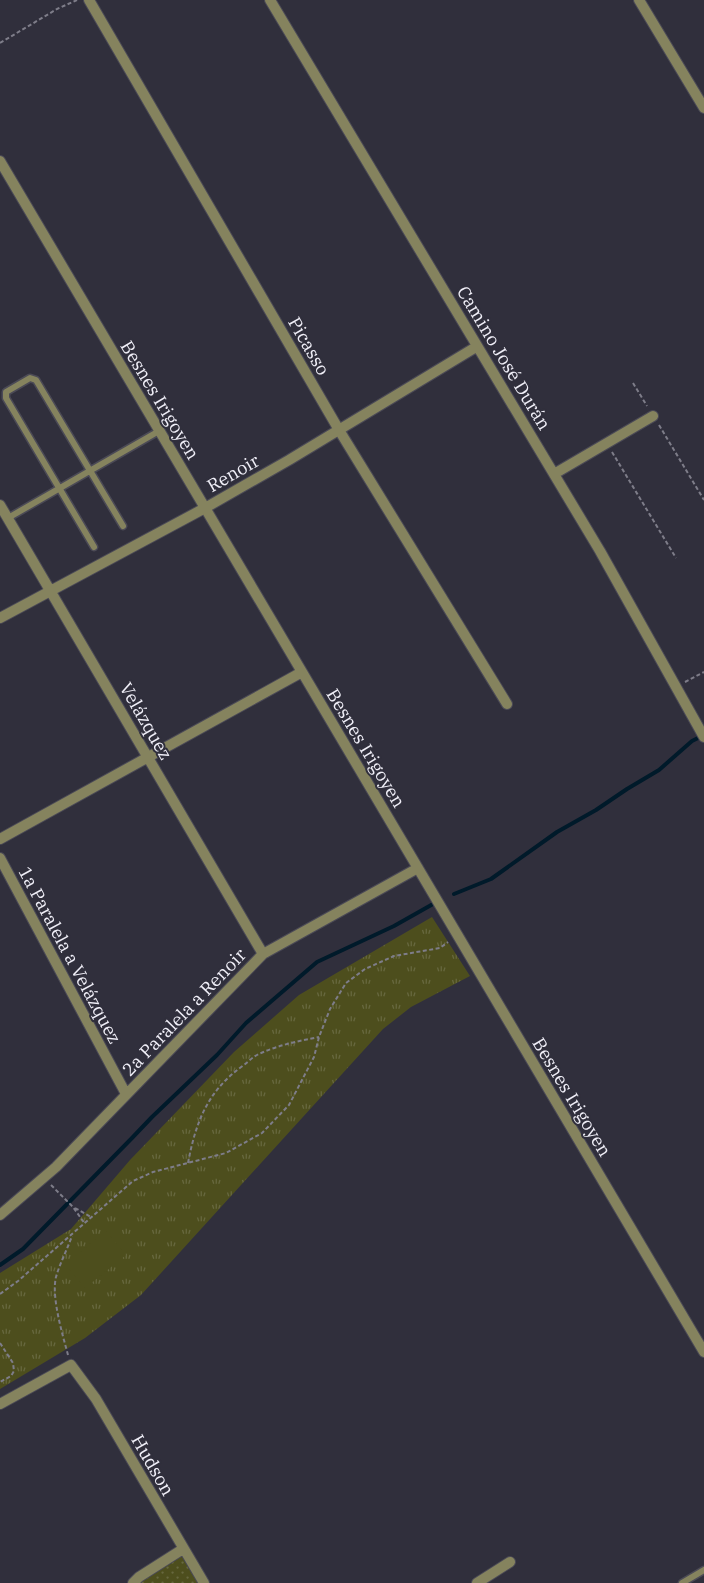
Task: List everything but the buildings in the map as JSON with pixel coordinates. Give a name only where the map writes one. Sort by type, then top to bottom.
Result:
[{"type":"street","name":"Picasso","points":[[89,0],[339,430],[507,704]]},
{"type":"street","name":"Camino José Durán","points":[[270,0],[476,347],[554,474],[704,737]]},
{"type":"street","points":[[639,0],[704,108]]},
{"type":"street","name":"Besnes Irigoyen","points":[[0,161],[704,1352]]},
{"type":"street","name":"Renoir","points":[[0,618],[205,508],[476,347]]},
{"type":"street","points":[[554,474],[653,416]]},
{"type":"street","name":"Velázquez","points":[[0,505],[262,954]]},
{"type":"street","points":[[0,839],[302,672]]},
{"type":"street","name":"1a Paralela a Velázquez","points":[[0,858],[126,1094]]},
{"type":"street","name":"2a Paralela a Renoir","points":[[0,1215],[56,1167],[262,954],[418,868]]},
{"type":"street","points":[[0,1404],[71,1365]]},
{"type":"street","name":"Hudson","points":[[71,1365],[96,1399],[204,1583]]},
{"type":"street","points":[[133,1583],[139,1577],[183,1549]]},
{"type":"street","points":[[478,1583],[510,1562]]},
{"type":"lane","points":[[94,547],[6,398],[6,392],[30,378],[36,380],[123,526]]},
{"type":"lane","points":[[8,518],[159,431]]},
{"type":"lane","points":[[682,1583],[704,1570]]},
{"type":"path","points":[[0,43],[57,9],[78,0]]},
{"type":"path","points":[[633,383],[704,500]]},
{"type":"path","points":[[607,443],[676,558]]},
{"type":"path","points":[[676,687],[704,672]]},
{"type":"path","points":[[0,1294],[18,1281],[133,1181],[153,1172],[226,1153],[262,1133],[289,1105],[314,1057],[319,1037],[330,1009],[346,982],[365,969],[394,956],[440,948],[458,936]]},
{"type":"path","points":[[188,1164],[192,1144],[203,1112],[215,1091],[233,1072],[258,1054],[290,1043],[319,1037]]},
{"type":"path","points":[[57,1192],[73,1207],[91,1218]]},
{"type":"path","points":[[73,1207],[84,1224]]},
{"type":"path","points":[[71,1365],[62,1334],[56,1301],[56,1279],[72,1234]]},
{"type":"path","points":[[0,1343],[13,1363],[14,1371],[11,1376],[0,1382]]},
{"type":"green space","points":[[432,917],[470,976],[411,1007],[383,1029],[141,1295],[85,1338],[0,1389],[0,1273],[71,1229],[130,1160],[234,1052],[299,995]]},
{"type":"green space","points":[[106,1231],[126,1255],[85,1288],[65,1264]]},
{"type":"green space","points":[[180,1556],[184,1558],[199,1583],[135,1583]]},
{"type":"waterway","points":[[454,894],[491,879],[557,832],[659,770],[692,741],[702,736]]},
{"type":"waterway","points":[[0,1265],[23,1249],[152,1117],[217,1055],[246,1023],[317,962],[394,926],[433,904]]}]
